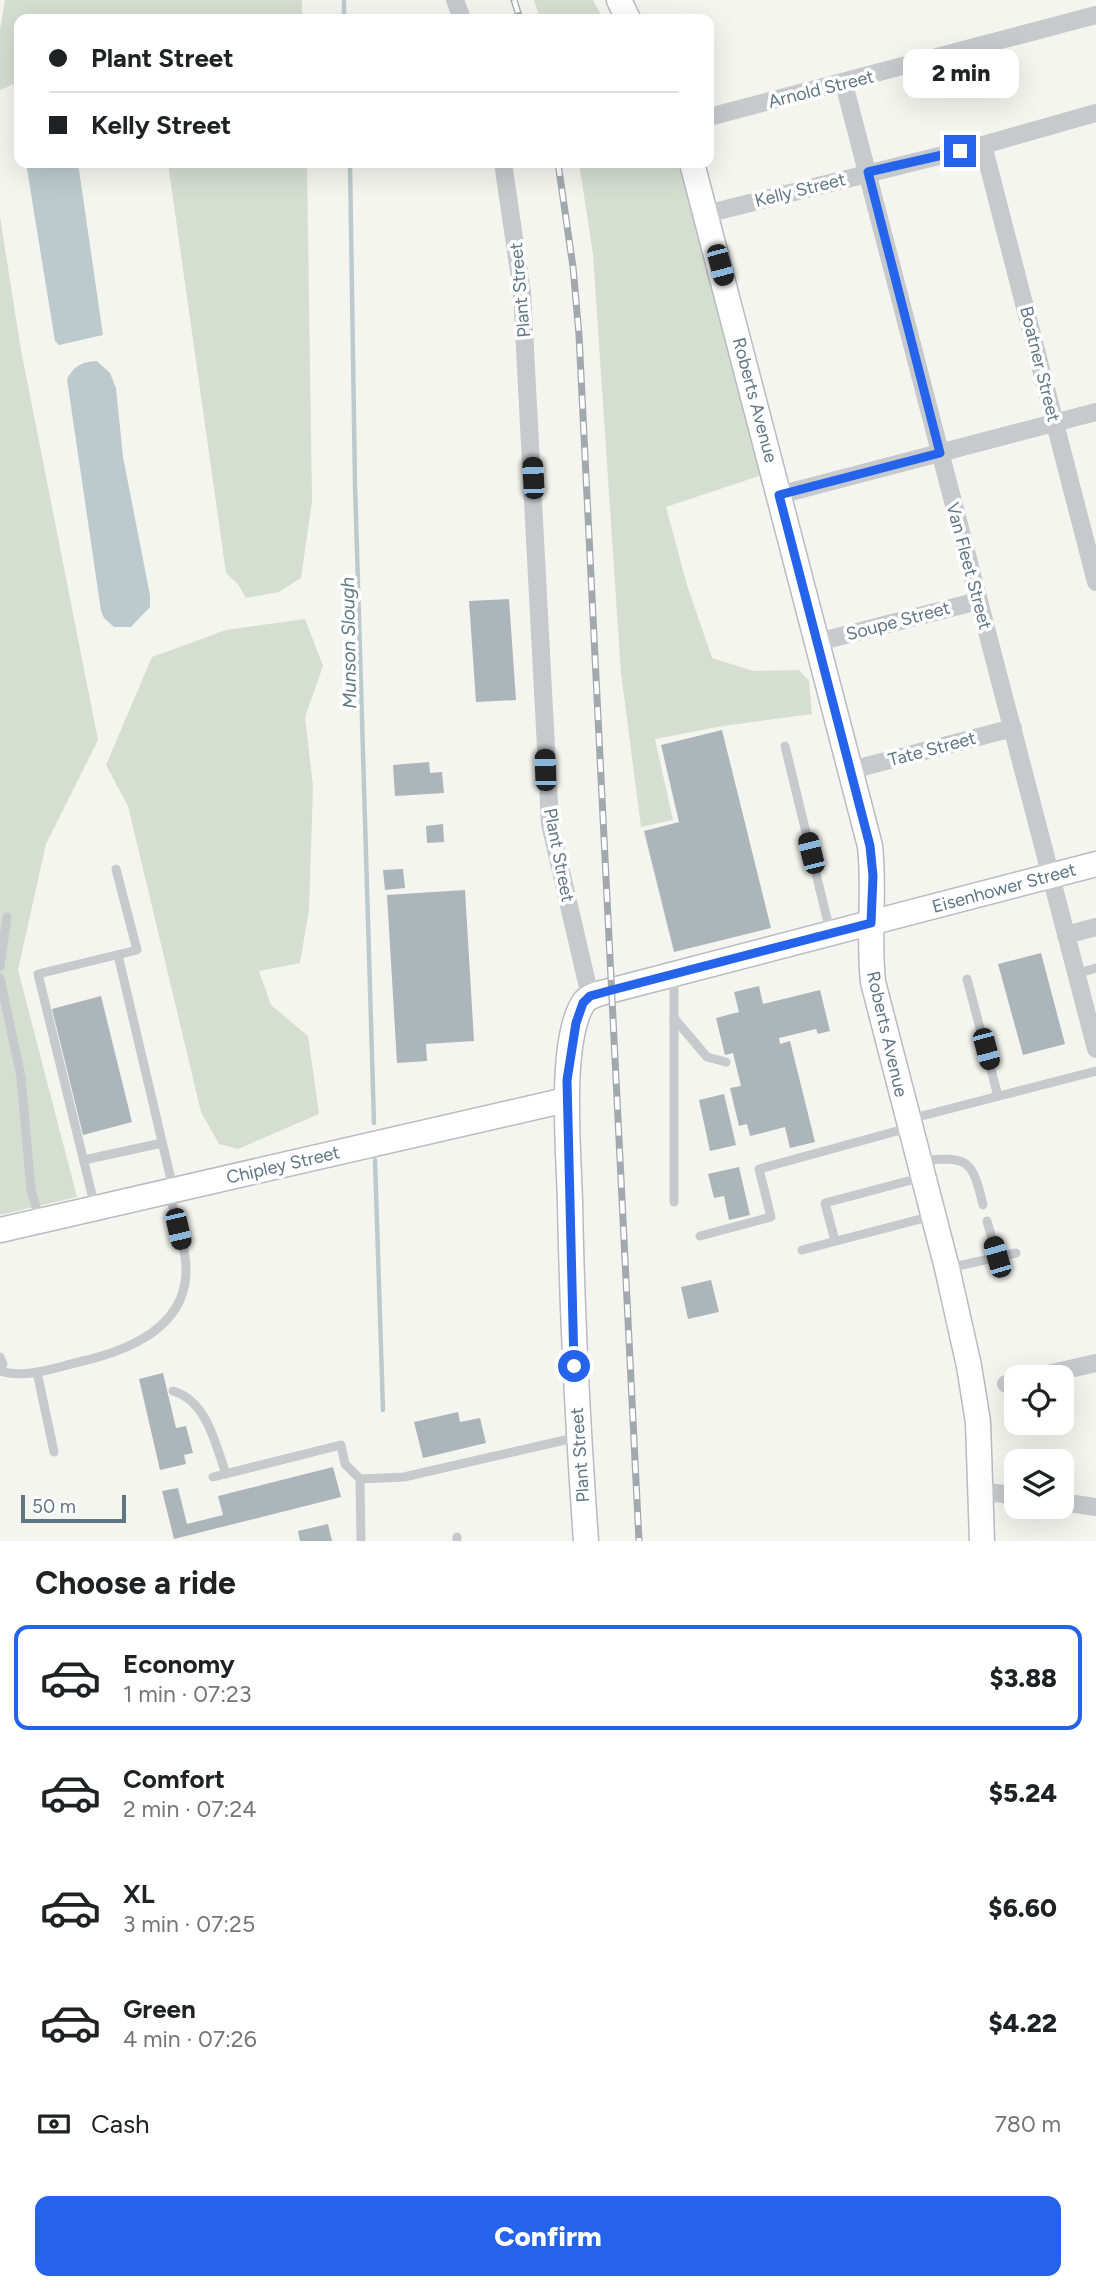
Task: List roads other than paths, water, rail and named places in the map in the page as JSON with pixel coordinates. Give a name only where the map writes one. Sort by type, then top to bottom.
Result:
[{"type":"street","name":"Arnold Street","points":[[714,116],[844,84],[1096,15]]},
{"type":"street","name":"Van Fleet Street","points":[[844,84],[1096,1049]]},
{"type":"street","name":"Kelly Street","points":[[706,214],[983,145],[1096,113]]},
{"type":"street","name":"Boatner Street","points":[[983,145],[1096,582]]},
{"type":"street","name":"Plant Street","points":[[504,168],[522,292],[550,824],[590,996],[583,1003],[576,1023],[566,1100],[573,1342],[586,1541]]},
{"type":"street","name":"Roberts Avenue","points":[[693,168],[870,846],[873,876],[873,982],[947,1268],[978,1422],[982,1541]]},
{"type":"street","points":[[779,495],[1096,412]]},
{"type":"street","name":"Soupe Street","points":[[818,642],[978,601]]},
{"type":"street","name":"Tate Street","points":[[851,770],[1013,728]]},
{"type":"street","name":"Eisenhower Street","points":[[590,996],[1096,864]]},
{"type":"street","name":"Eisenhower Street","points":[[873,876],[889,905],[912,912]]},
{"type":"street","points":[[1066,935],[1096,927]]},
{"type":"street","name":"Chipley Street","points":[[0,1230],[566,1100]]},
{"type":"street","points":[[1074,1368],[1096,1363]]},
{"type":"street","points":[[982,1491],[1004,1494]]},
{"type":"street","points":[[1074,1504],[1096,1507]]},
{"type":"lane","points":[[785,746],[830,934]]},
{"type":"lane","points":[[96,1208],[38,974],[137,950],[116,869]]},
{"type":"lane","points":[[0,967],[7,917]]},
{"type":"lane","points":[[0,1357],[3,1364],[0,1371],[16,1376],[114,1354],[134,1345],[168,1319],[185,1287],[186,1265],[162,1143],[118,955]]},
{"type":"lane","points":[[1076,974],[1096,968]]},
{"type":"lane","points":[[674,974],[674,1202]]},
{"type":"lane","points":[[0,978],[21,1077],[31,1190],[40,1221]]},
{"type":"lane","points":[[968,979],[998,1096]]},
{"type":"lane","points":[[674,1018],[707,1057],[726,1062]]},
{"type":"lane","points":[[700,1236],[771,1217],[759,1169],[998,1096],[1096,1071]]},
{"type":"lane","points":[[84,1160],[162,1143]]},
{"type":"lane","points":[[835,1241],[825,1203],[942,1159],[969,1165],[976,1174],[983,1205]]},
{"type":"lane","points":[[802,1250],[933,1216]]},
{"type":"lane","points":[[987,1221],[997,1257]]},
{"type":"lane","points":[[947,1268],[1016,1253]]},
{"type":"lane","points":[[37,1372],[54,1452]]},
{"type":"lane","points":[[173,1391],[186,1395],[209,1424],[226,1474]]},
{"type":"lane","points":[[213,1477],[341,1445],[345,1465],[360,1479],[404,1477],[579,1436]]},
{"type":"lane","points":[[360,1479],[361,1541]]},
{"type":"waterway","name":"Munson Slough","points":[[344,0],[344,14]]},
{"type":"waterway","name":"Munson Slough","points":[[350,168],[355,484],[374,1123]]},
{"type":"waterway","points":[[375,1160],[383,1410]]},
{"type":"railway","points":[[514,0],[518,14]]},
{"type":"railway","points":[[559,168],[573,267],[579,335],[639,1541]]}]
